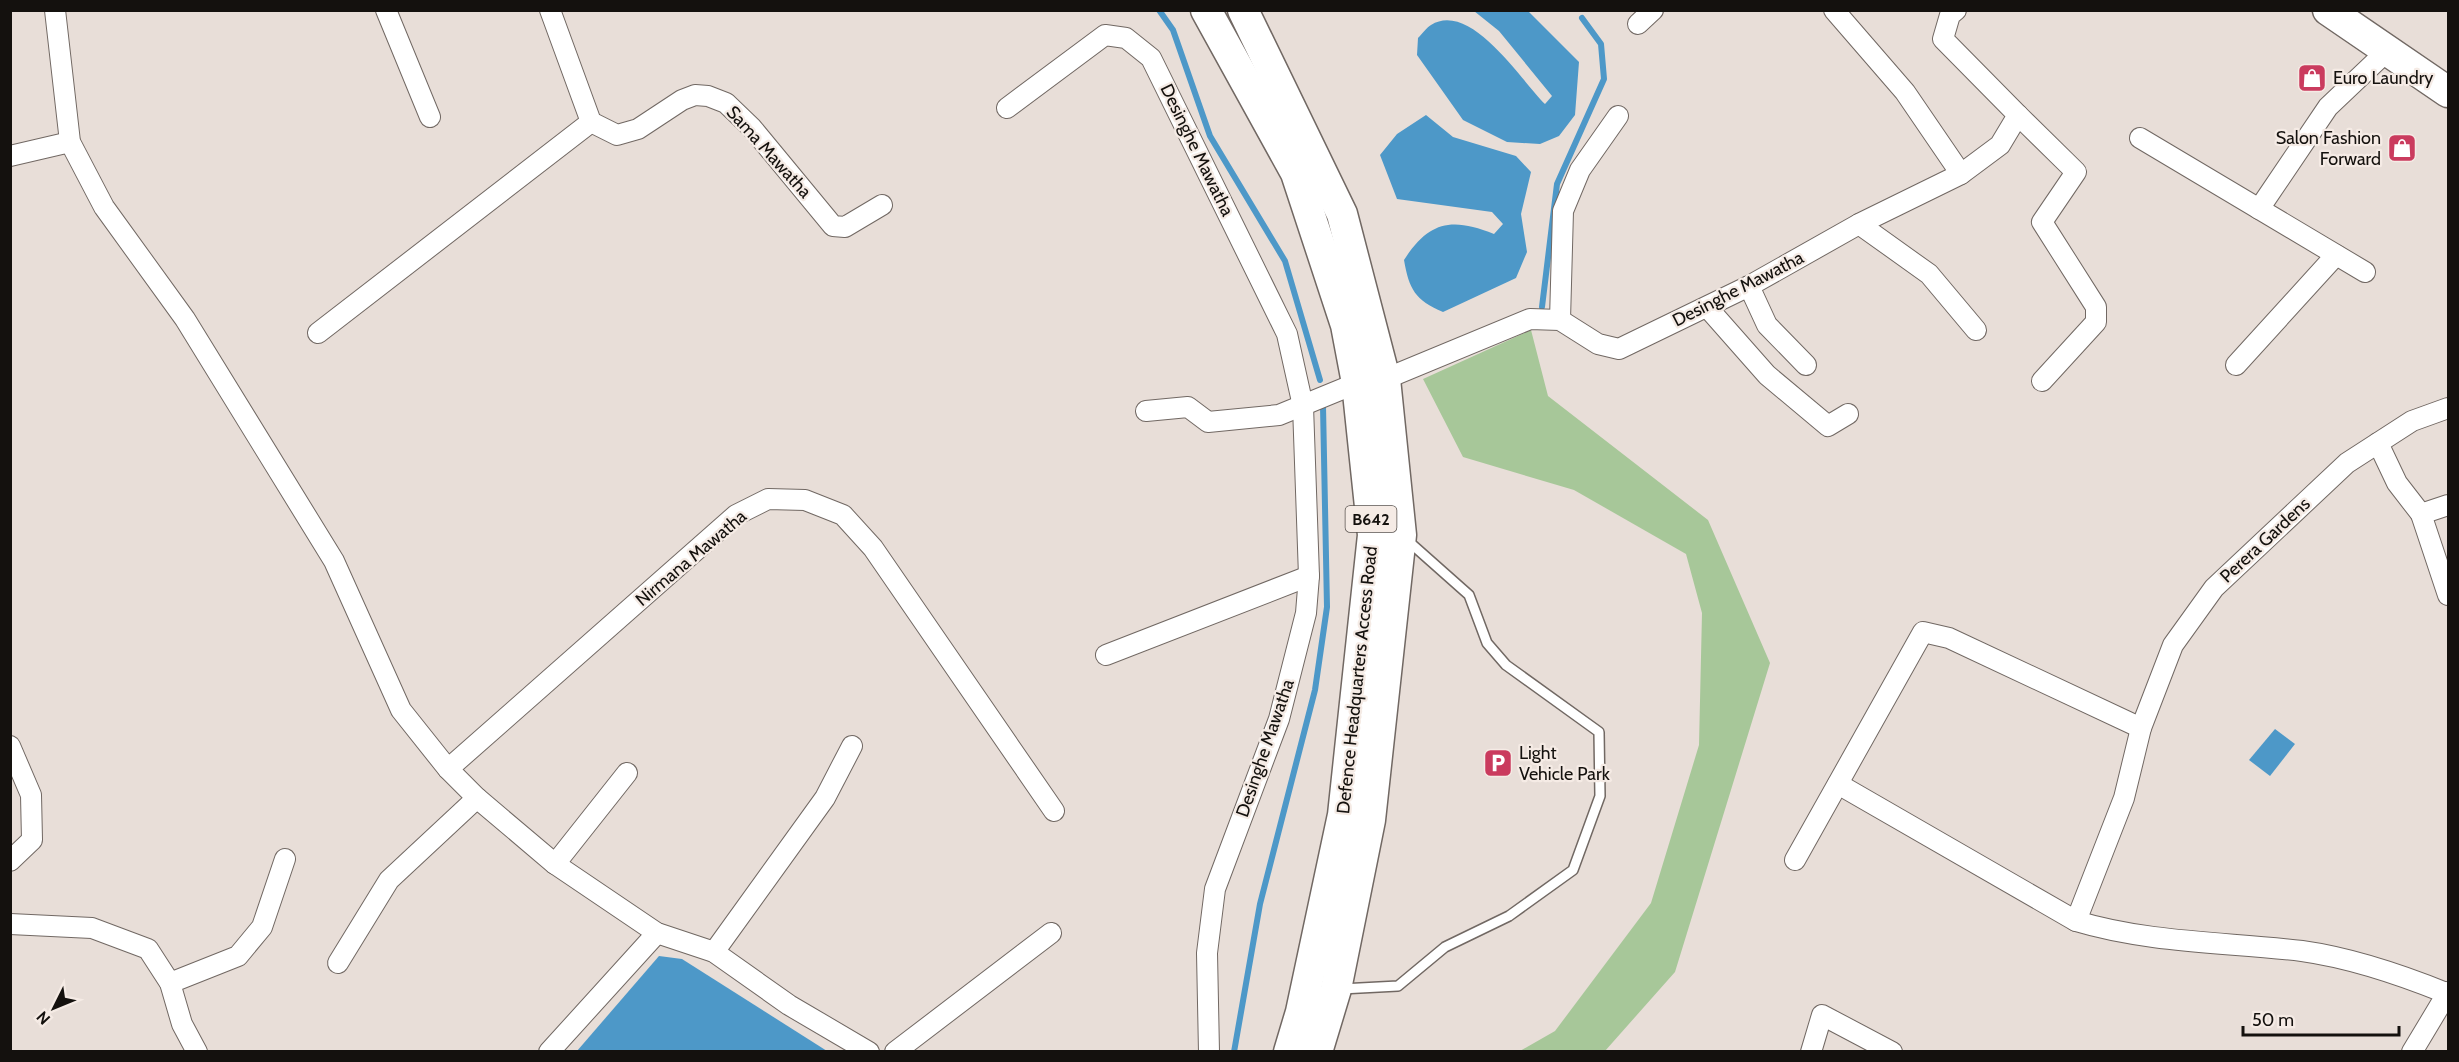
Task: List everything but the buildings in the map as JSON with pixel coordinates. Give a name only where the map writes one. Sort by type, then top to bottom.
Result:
[{"type":"main road","name":"Defence Headquarters Access Road","points":[[1206,10],[1296,173],[1346,325],[1371,381],[1373,535],[1343,815],[1301,1012],[1288,1052]]},
{"type":"main road","name":"Defence Headquarters Access Road","points":[[1243,10],[1342,214],[1401,535],[1370,820],[1336,989],[1317,1052]]},
{"type":"main road","points":[[2340,13],[2387,51],[2448,92]]},
{"type":"street","points":[[55,10],[70,142],[104,207],[185,319],[334,561],[401,710],[448,769],[477,798],[555,864],[657,933],[714,952],[789,1005],[869,1052]]},
{"type":"street","points":[[386,10],[430,117]]},
{"type":"street","points":[[318,333],[591,122],[550,10]]},
{"type":"street","points":[[1638,24],[1653,10]]},
{"type":"street","points":[[1834,10],[1905,92],[1961,174]]},
{"type":"street","points":[[1956,10],[1950,15],[1943,39],[2076,172],[2042,222],[2096,307],[2096,322],[2042,381]]},
{"type":"street","name":"Desinghe Mawatha","points":[[1007,108],[1105,35],[1126,38],[1151,58],[1287,334],[1303,406],[1309,576],[1306,613],[1279,719],[1215,889],[1208,953],[1209,1052]]},
{"type":"street","points":[[2259,209],[2328,106],[2387,51]]},
{"type":"street","name":"Sama Mawatha","points":[[591,122],[617,135],[638,129],[682,100],[695,95],[708,96],[726,103],[752,128],[833,226],[845,227],[882,206]]},
{"type":"street","name":"Desinghe Mawatha","points":[[1560,320],[1598,344],[1619,349],[1749,286],[1859,224],[1961,174],[2000,144],[2018,115]]},
{"type":"street","points":[[1146,411],[1188,407],[1208,422],[1280,415],[1530,319],[1560,320],[1563,212],[1580,170],[1618,116]]},
{"type":"street","points":[[2140,138],[2365,272]]},
{"type":"street","points":[[10,156],[70,142]]},
{"type":"street","points":[[1859,224],[1929,274],[1976,330]]},
{"type":"street","points":[[2236,365],[2336,255]]},
{"type":"street","points":[[1749,286],[1767,326],[1806,365]]},
{"type":"street","points":[[1707,307],[1767,375],[1828,426],[1848,414]]},
{"type":"street","name":"Perera Gardens","points":[[2076,921],[2124,798],[2141,728],[2173,645],[2214,588],[2347,463],[2412,421],[2448,408]]},
{"type":"street","points":[[2378,443],[2397,483],[2421,514],[2448,595]]},
{"type":"street","name":"Nirmana Mawatha","points":[[448,769],[736,515],[768,499],[805,500],[843,515],[873,548],[1054,811]]},
{"type":"street","points":[[2421,514],[2448,506]]},
{"type":"street","points":[[1106,655],[1309,576]]},
{"type":"street","points":[[1795,860],[1923,632],[1949,638],[2141,728]]},
{"type":"street","points":[[10,746],[31,795],[32,840],[10,861]]},
{"type":"street","points":[[714,952],[825,798],[852,746]]},
{"type":"street","points":[[555,864],[627,773]]},
{"type":"street","points":[[1838,784],[2076,921],[2116,933],[2304,951],[2387,969],[2447,992],[2412,1052]]},
{"type":"street","points":[[338,963],[389,880],[477,798]]},
{"type":"street","points":[[170,983],[238,956],[262,927],[285,859]]},
{"type":"street","points":[[10,924],[92,928],[148,949],[170,983],[182,1024],[197,1052]]},
{"type":"street","points":[[549,1052],[657,933]]},
{"type":"street","points":[[895,1052],[1051,933]]},
{"type":"street","points":[[1810,1052],[1822,1016],[1892,1052]]},
{"type":"lane","points":[[1336,989],[1398,986],[1445,947],[1509,916],[1573,870],[1600,796],[1599,732],[1506,664],[1487,643],[1468,595],[1401,535]]},
{"type":"green space","points":[[1531,330],[1548,396],[1708,520],[1770,663],[1675,972],[1605,1051],[1520,1051],[1555,1031],[1651,903],[1699,745],[1702,613],[1686,554],[1574,490],[1463,457],[1423,379]]},
{"type":"water","points":[[1474,11],[1528,11],[1579,62],[1575,115],[1559,136],[1540,144],[1507,142],[1463,120],[1417,55],[1418,38],[1429,26],[1446,20],[1462,24],[1479,33],[1494,47],[1545,104],[1552,96],[1499,31]]},
{"type":"water","points":[[1426,115],[1453,137],[1516,156],[1531,172],[1521,214],[1527,252],[1516,278],[1443,312],[1426,303],[1415,292],[1408,279],[1404,260],[1423,237],[1443,226],[1466,225],[1494,234],[1503,224],[1492,212],[1397,199],[1380,155],[1397,134]]},
{"type":"water","points":[[2275,729],[2295,744],[2270,776],[2249,760]]},
{"type":"water","points":[[659,956],[682,959],[827,1051],[577,1051]]},
{"type":"waterway","points":[[1159,10],[1173,30],[1210,136],[1285,261],[1320,380]]},
{"type":"waterway","points":[[1542,307],[1557,184],[1604,79],[1601,44],[1582,18]]},
{"type":"waterway","points":[[1234,1052],[1260,904],[1315,690],[1327,607],[1323,406]]},
{"type":"place","name":"Euro Laundry","points":[[2312,78]]},
{"type":"place","name":"Salon Fashion Forward","points":[[2402,148]]},
{"type":"place","name":"Light Vehicle Park","points":[[1498,763]]}]
